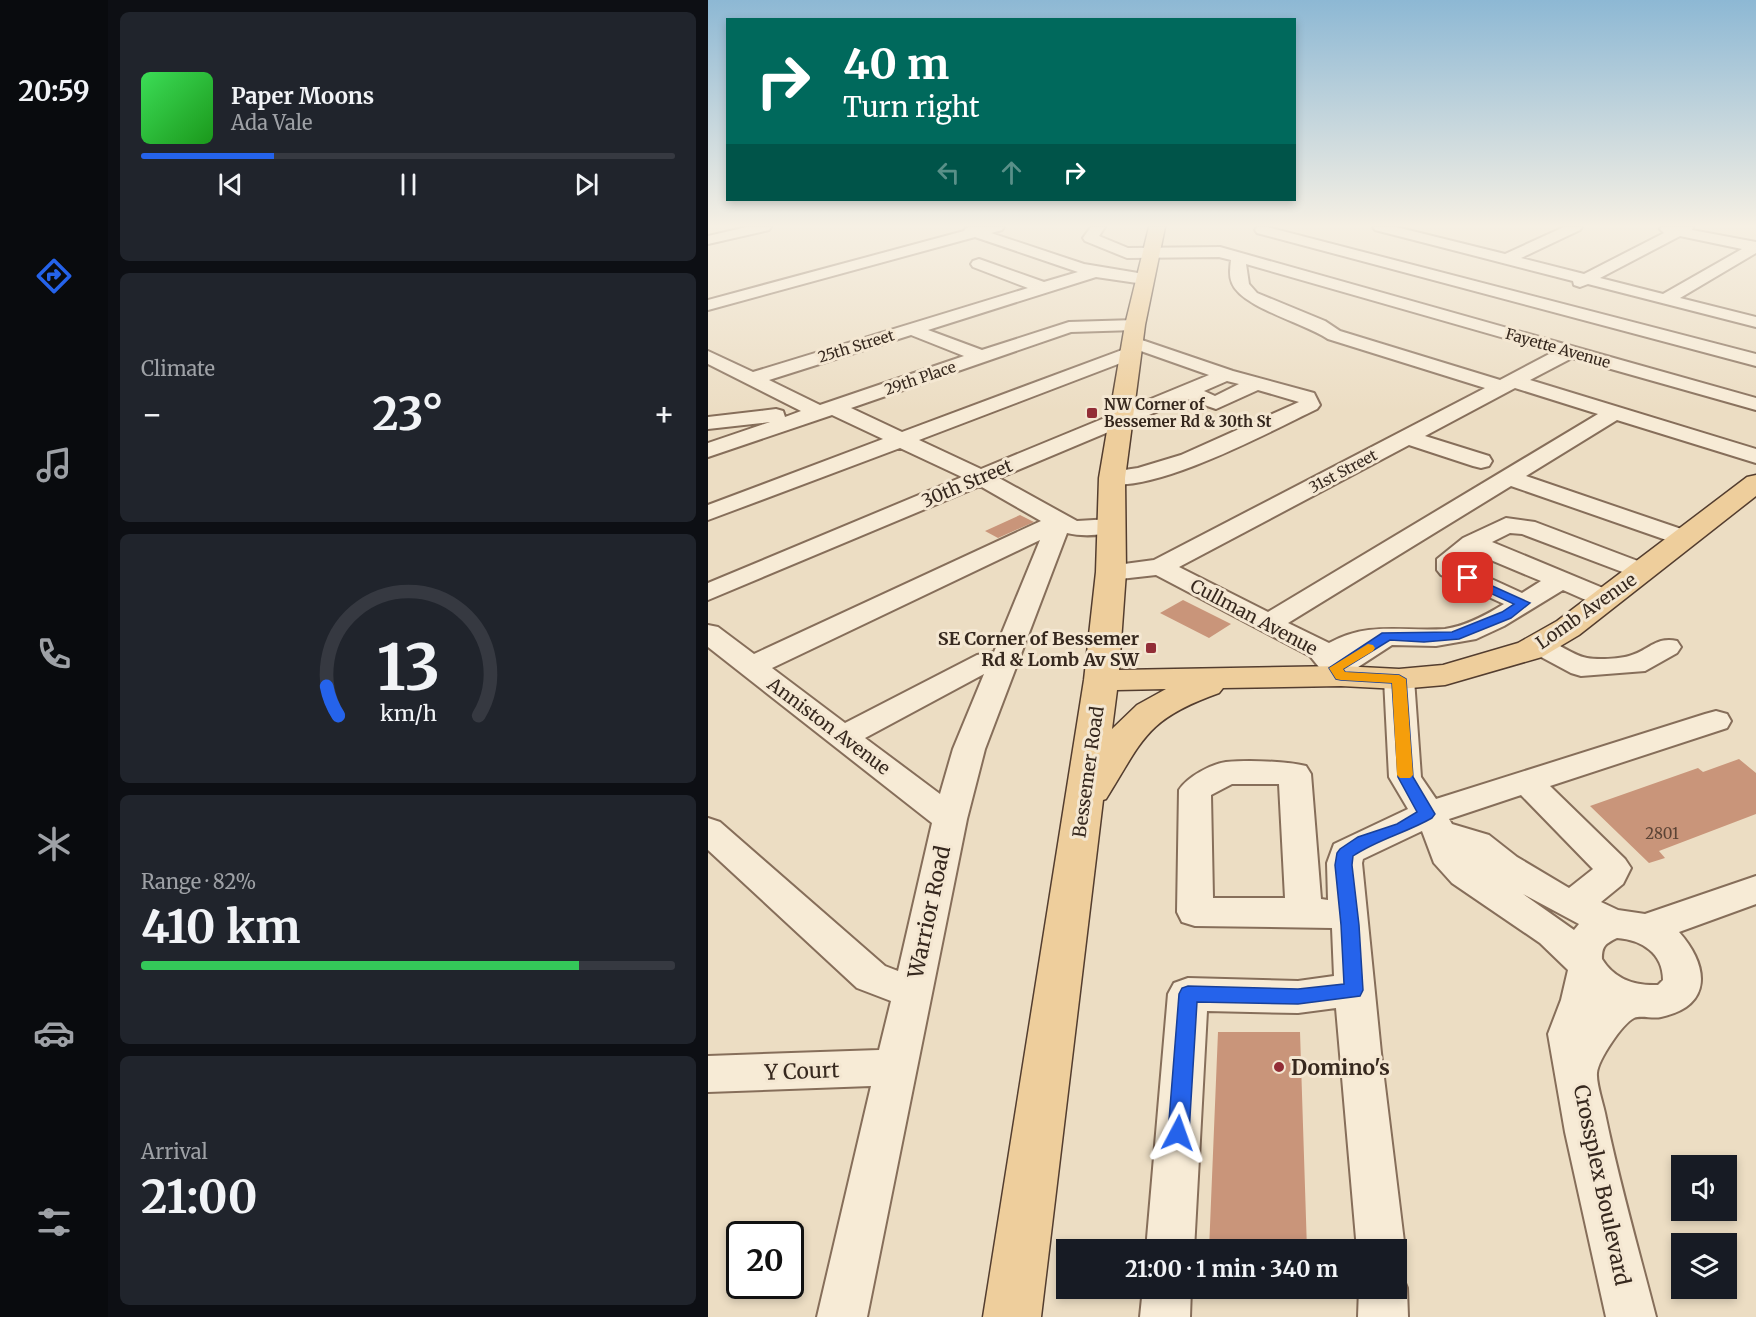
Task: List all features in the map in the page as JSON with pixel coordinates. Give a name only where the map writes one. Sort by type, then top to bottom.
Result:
[{"type":"main road","name":"Bessemer Road","points":[[1012,1317],[1101,680],[1111,572],[1112,478],[1142,288]]},
{"type":"main road","name":"Lomb Avenue","points":[[1101,680],[1248,677],[1334,667],[1399,679],[1445,675],[1530,650],[1568,628],[1756,483]]},
{"type":"main road","points":[[1083,808],[1124,736],[1149,710],[1180,694],[1248,677]]},
{"type":"street","points":[[708,305],[769,288]]},
{"type":"street","name":"25th Street","points":[[754,378],[1043,288]]},
{"type":"street","points":[[1241,288],[1251,297],[1319,325],[1334,335],[1611,411],[1756,456]]},
{"type":"street","name":"Fayette Avenue","points":[[1352,288],[1756,405]]},
{"type":"street","points":[[1488,288],[1756,360]]},
{"type":"street","points":[[1486,327],[1568,288]]},
{"type":"street","points":[[1624,288],[1754,320]]},
{"type":"street","points":[[1665,299],[1683,288]]},
{"type":"street","name":"29th Place","points":[[708,450],[1070,327],[1133,340]]},
{"type":"street","points":[[911,329],[982,357]]},
{"type":"street","points":[[708,513],[902,440],[1133,340],[1226,375],[1307,397],[1310,405],[1186,462],[1137,476],[1112,478]]},
{"type":"street","name":"31st Street","points":[[1111,572],[1160,567],[1570,351]]},
{"type":"street","points":[[708,357],[827,410],[902,440],[981,478],[1075,528],[1111,526]]},
{"type":"street","name":"30th Street","points":[[708,592],[1121,417],[1226,375]]},
{"type":"street","points":[[1185,391],[1216,403],[1257,383]]},
{"type":"street","points":[[708,423],[827,410]]},
{"type":"street","points":[[1269,623],[1612,414],[1611,411]]},
{"type":"street","points":[[1407,437],[1480,461]]},
{"type":"street","points":[[1508,477],[1684,538]]},
{"type":"street","points":[[750,667],[1060,521]]},
{"type":"street","name":"Warrior Road","points":[[842,1317],[950,819],[969,749],[1060,521]]},
{"type":"street","points":[[1523,603],[1450,570],[1450,559],[1472,543],[1506,525],[1526,527],[1642,571]]},
{"type":"street","points":[[1472,543],[1606,599]]},
{"type":"street","name":"Cullman Avenue","points":[[1160,567],[1320,650],[1334,667]]},
{"type":"street","points":[[1334,667],[1355,639],[1371,635],[1424,638],[1454,636],[1507,615],[1560,580]]},
{"type":"street","name":"Anniston Avenue","points":[[708,633],[950,819]]},
{"type":"street","points":[[1540,645],[1581,667],[1635,665],[1667,647]]},
{"type":"street","points":[[843,737],[976,667],[1004,659]]},
{"type":"street","points":[[1399,679],[1405,777],[1433,824],[1446,854],[1465,874],[1553,933],[1605,988],[1630,1000],[1657,1002],[1674,994],[1683,978],[1683,968],[1677,953],[1657,935],[1629,927],[1553,896],[1505,866],[1477,844],[1433,824]]},
{"type":"street","points":[[1380,1239],[1353,990],[1349,915],[1343,865],[1346,853],[1364,841],[1403,828],[1433,824],[1527,782],[1716,721]]},
{"type":"street","points":[[1304,912],[1295,774],[1226,773],[1195,790],[1195,912],[1304,912],[1349,915]]},
{"type":"street","points":[[1527,782],[1611,863],[1613,868],[1610,875],[1573,905]]},
{"type":"street","points":[[708,830],[871,977],[912,992]]},
{"type":"street","points":[[1577,1070],[1568,1034],[1581,999],[1585,965],[1582,947],[1588,936],[1599,928],[1629,927],[1692,914],[1746,892]]},
{"type":"street","points":[[1677,953],[1702,924],[1746,892]]},
{"type":"street","points":[[1171,1239],[1188,994],[1298,997],[1353,990]]},
{"type":"street","name":"Crossplex Boulevard","points":[[1630,1000],[1609,1014],[1590,1042],[1577,1070],[1587,1132],[1631,1317]]},
{"type":"street","name":"Y Court","points":[[708,1074],[896,1068]]},
{"type":"street","points":[[1165,1317],[1166,1299]]},
{"type":"street","points":[[1383,1299],[1383,1317]]},
{"type":"building","points":[[1020,515],[1034,522],[998,538],[985,531]]},
{"type":"building","points":[[1183,600],[1231,624],[1209,638],[1160,613]]},
{"type":"building","points":[[1739,759],[1756,773],[1756,814],[1659,851],[1665,858],[1649,863],[1590,806],[1698,768],[1703,772]]},
{"type":"building","points":[[1218,1032],[1300,1032],[1307,1239],[1209,1239]]},
{"type":"slow traffic","points":[[1368,648],[1336,668],[1341,676],[1399,679],[1405,775]]},
{"type":"place","name":"NW Corner of Bessemer Rd & 30th St","points":[[1092,413]]},
{"type":"place","name":"SE Corner of Bessemer Rd & Lomb Av SW","points":[[1151,648]]},
{"type":"place","name":"Domino's","points":[[1279,1067]]},
{"type":"route","points":[[1178,1133],[1188,994],[1298,997],[1353,990],[1350,925],[1343,865],[1346,853],[1364,841],[1403,828],[1426,814],[1405,777],[1399,679],[1341,676],[1336,668],[1387,636],[1424,638],[1454,636],[1507,615],[1523,603],[1468,578]]}]
